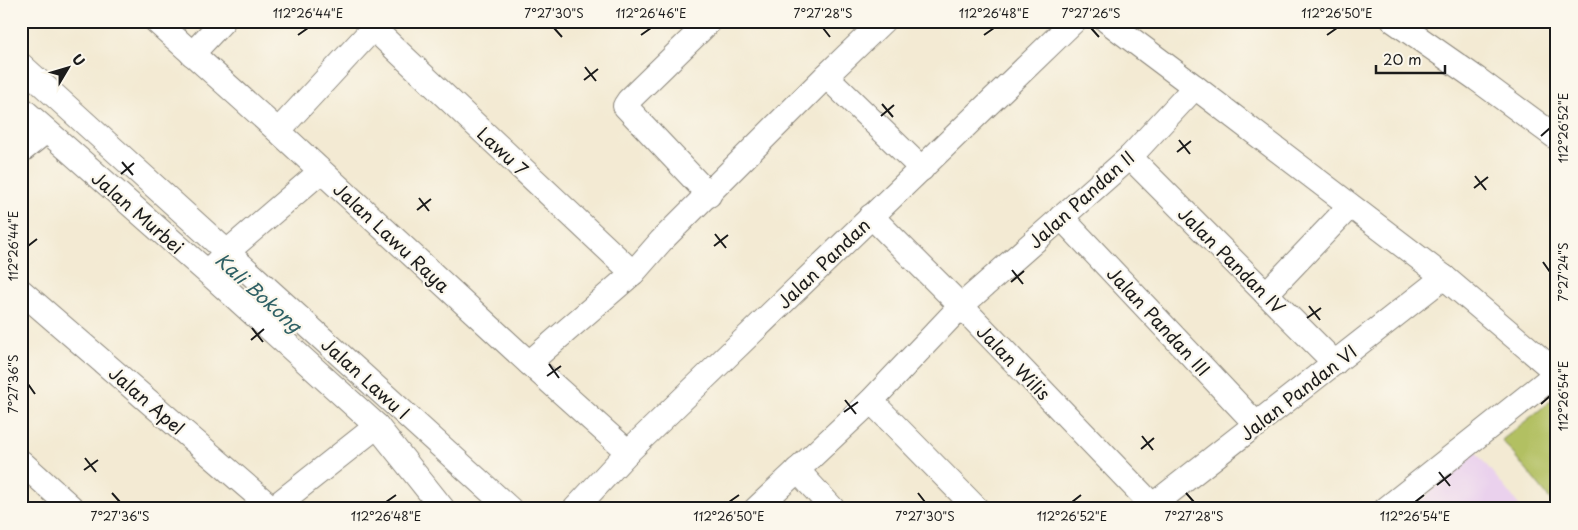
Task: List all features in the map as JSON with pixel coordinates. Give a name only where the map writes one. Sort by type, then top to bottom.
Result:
[{"type":"street","name":"Jalan Lawu Raya","points":[[156,21],[278,131],[528,363],[628,452]]},
{"type":"street","points":[[192,54],[223,21]]},
{"type":"street","points":[[708,194],[625,106],[710,21]]},
{"type":"street","points":[[528,363],[633,273],[661,241],[883,21]]},
{"type":"street","name":"Jalan Pandan","points":[[575,509],[628,452],[1074,21]]},
{"type":"street","points":[[1107,21],[1444,277],[1557,373],[1386,509]]},
{"type":"street","points":[[1394,21],[1557,138]]},
{"type":"street","points":[[278,131],[377,25]]},
{"type":"street","name":"Lawu 7","points":[[377,25],[633,273]]},
{"type":"street","name":"Jalan Lawu I","points":[[21,65],[510,509]]},
{"type":"street","points":[[826,76],[922,169]]},
{"type":"street","name":"Jalan Pandan II","points":[[756,509],[871,401],[961,306],[1130,157],[1195,87]]},
{"type":"street","name":"Jalan Murbei","points":[[21,108],[377,426],[443,509]]},
{"type":"street","points":[[21,151],[46,131]]},
{"type":"street","name":"Jalan Pandan IV","points":[[1130,157],[1335,363]]},
{"type":"street","points":[[207,273],[227,252],[320,172]]},
{"type":"street","points":[[1266,294],[1350,206]]},
{"type":"street","name":"Jalan Wilis","points":[[871,216],[961,306],[1152,508]]},
{"type":"street","name":"Jalan Pandan III","points":[[1061,217],[1256,425]]},
{"type":"street","name":"Jalan Pandan VI","points":[[1152,508],[1444,277]]},
{"type":"street","name":"Jalan Apel","points":[[21,292],[273,509]]},
{"type":"street","points":[[871,401],[977,509]]},
{"type":"street","points":[[273,509],[377,426]]},
{"type":"street","points":[[21,462],[72,509]]},
{"type":"street","points":[[797,470],[833,509]]},
{"type":"shaded area","points":[[1475,451],[1522,509],[1412,509]]},
{"type":"green space","points":[[1557,396],[1557,508],[1502,440]]},
{"type":"water label","name":"Kali Bokong","points":[[259,292]]}]
